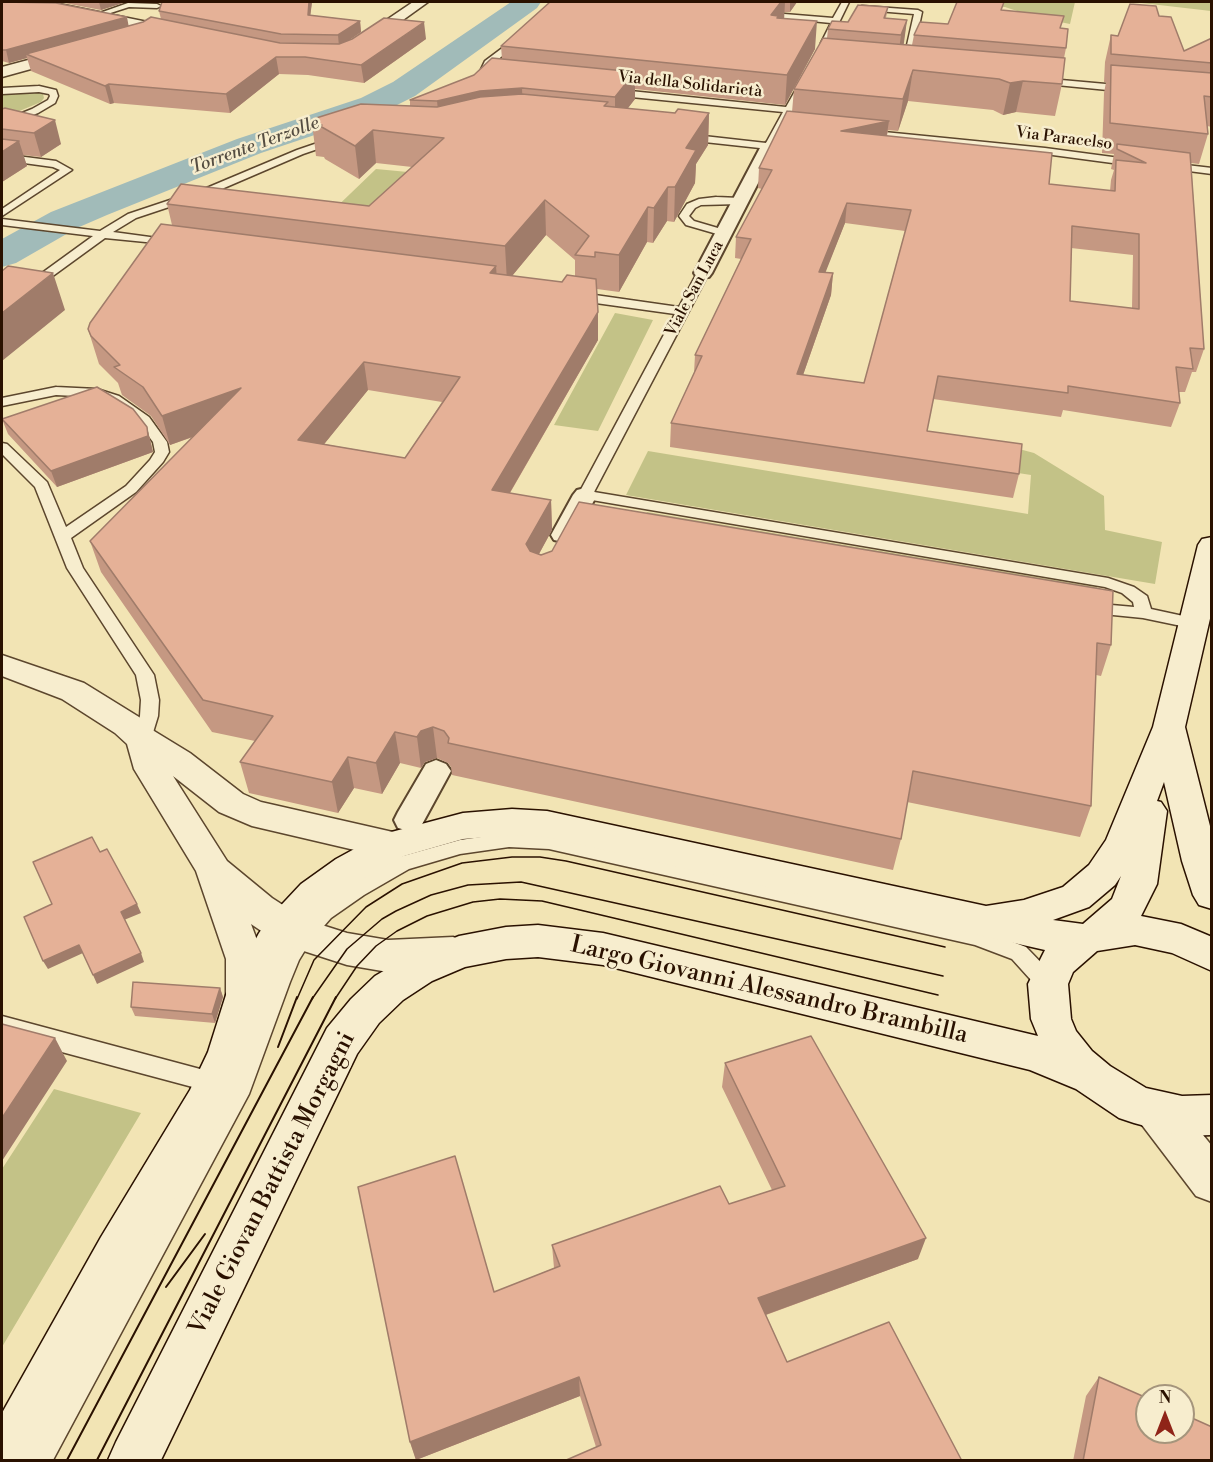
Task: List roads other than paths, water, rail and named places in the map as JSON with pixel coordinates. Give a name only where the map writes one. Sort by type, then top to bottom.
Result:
[{"type":"main road","points":[[2,6],[47,6],[75,2]]},
{"type":"main road","points":[[348,52],[421,2]]},
{"type":"main road","points":[[47,6],[116,19],[158,9],[196,35]]},
{"type":"main road","points":[[131,38],[158,9]]},
{"type":"main road","points":[[2,72],[86,50]]},
{"type":"main road","points":[[980,918],[1025,915],[1076,897],[1090,886],[1112,862],[1122,845],[1169,727],[1191,623],[1212,545]]},
{"type":"main road","points":[[12,668],[73,691],[117,717],[142,739],[178,762],[231,803],[252,813],[355,838],[512,822],[546,824],[980,918],[1047,935],[1090,937],[1135,930],[1158,933],[1181,940],[1212,955]]},
{"type":"main road","points":[[1169,727],[1200,861],[1212,895]]},
{"type":"main road","name":"Largo Giovanni Alessandro Brambilla","points":[[142,739],[151,769],[213,869],[245,959],[246,996]]},
{"type":"main road","points":[[1153,770],[1138,884],[1126,909],[1058,962],[1048,984],[1051,1019],[1061,1042],[1089,1076],[1113,1093],[1157,1111],[1182,1116],[1212,1115]]},
{"type":"main road","points":[[3,1461],[215,1083],[238,1025],[246,996],[263,960],[294,931],[320,890],[401,832]]},
{"type":"main road","name":"Largo Giovanni Alessandro Brambilla","points":[[213,869],[259,909],[294,931],[347,949],[387,956],[422,956],[506,943],[538,941],[603,949],[1035,1053],[1089,1076]]},
{"type":"main road","name":"Viale Giovan Battista Morgagni","points":[[134,1461],[342,1041],[366,1011],[389,988],[418,970],[459,952]]},
{"type":"main road","points":[[1157,1111],[1212,1181]]},
{"type":"street","name":"Viale San Luca","points":[[703,273],[769,146]]},
{"type":"street","name":"Viale San Luca","points":[[552,555],[585,495]]},
{"type":"street","points":[[401,832],[436,771]]},
{"type":"lane","points":[[820,54],[844,4],[918,12],[911,45],[901,69]]},
{"type":"lane","points":[[98,15],[128,5],[158,9]]},
{"type":"lane","points":[[753,14],[836,21]]},
{"type":"lane","points":[[481,80],[488,63],[516,54],[530,36]]},
{"type":"lane","points":[[890,68],[913,70]]},
{"type":"lane","name":"Viale San Luca","points":[[769,146],[808,76]]},
{"type":"lane","points":[[1032,81],[1140,90]]},
{"type":"lane","points":[[2,91],[39,89],[53,92],[54,96],[52,101],[35,111],[2,124]]},
{"type":"lane","name":"Via della Solidarietà","points":[[599,91],[788,110]]},
{"type":"lane","points":[[638,104],[644,96]]},
{"type":"lane","points":[[780,125],[796,126]]},
{"type":"lane","name":"Via Paracelso","points":[[852,132],[1045,151],[1212,171]]},
{"type":"lane","points":[[674,136],[769,146]]},
{"type":"lane","points":[[2,307],[103,234],[141,212],[213,189],[286,158],[347,137]]},
{"type":"lane","name":"Via Paracelso","points":[[948,141],[947,146],[1084,161],[1126,162]]},
{"type":"lane","points":[[2,159],[56,164],[66,168],[63,174],[34,182]]},
{"type":"lane","points":[[2,159],[40,165],[44,171],[2,213]]},
{"type":"lane","points":[[724,232],[690,223],[684,213],[699,202],[740,201]]},
{"type":"lane","points":[[2,222],[188,245]]},
{"type":"lane","name":"Viale San Luca","points":[[585,495],[703,273]]},
{"type":"lane","points":[[558,294],[683,311]]},
{"type":"lane","points":[[2,402],[56,390],[97,393],[114,399],[137,415],[148,425],[160,442],[160,456],[131,489],[62,537]]},
{"type":"lane","points":[[2,447],[42,485],[75,568],[145,675],[150,700],[149,716],[142,739]]},
{"type":"lane","points":[[585,495],[1108,583],[1128,590],[1140,600],[1143,613]]},
{"type":"lane","points":[[1077,606],[1143,613],[1191,623]]},
{"type":"lane","points":[[38,1461],[241,1088],[279,982],[294,931],[403,863],[477,843],[525,840],[581,848],[978,937],[1019,953],[1048,984]]},
{"type":"lane","points":[[2,1026],[215,1083]]},
{"type":"waterway","name":"Torrente Terzolle","points":[[2,255],[64,220],[94,207],[249,146],[372,105],[404,89],[528,2]]},
{"type":"tram line","points":[[297,999],[314,960],[366,907],[402,884],[462,863],[512,857],[540,857],[566,861],[945,947]]},
{"type":"tram line","points":[[312,999],[347,949],[382,919],[396,911],[431,895],[468,885],[521,882],[943,976]]},
{"type":"tram line","points":[[335,999],[357,966],[376,946],[397,931],[427,916],[473,902],[500,899],[542,901],[938,995]]},
{"type":"tram line","points":[[278,1047],[297,997]]},
{"type":"tram line","points":[[67,1460],[313,997]]},
{"type":"tram line","points":[[97,1460],[336,997]]},
{"type":"tram line","points":[[166,1287],[205,1234]]}]
